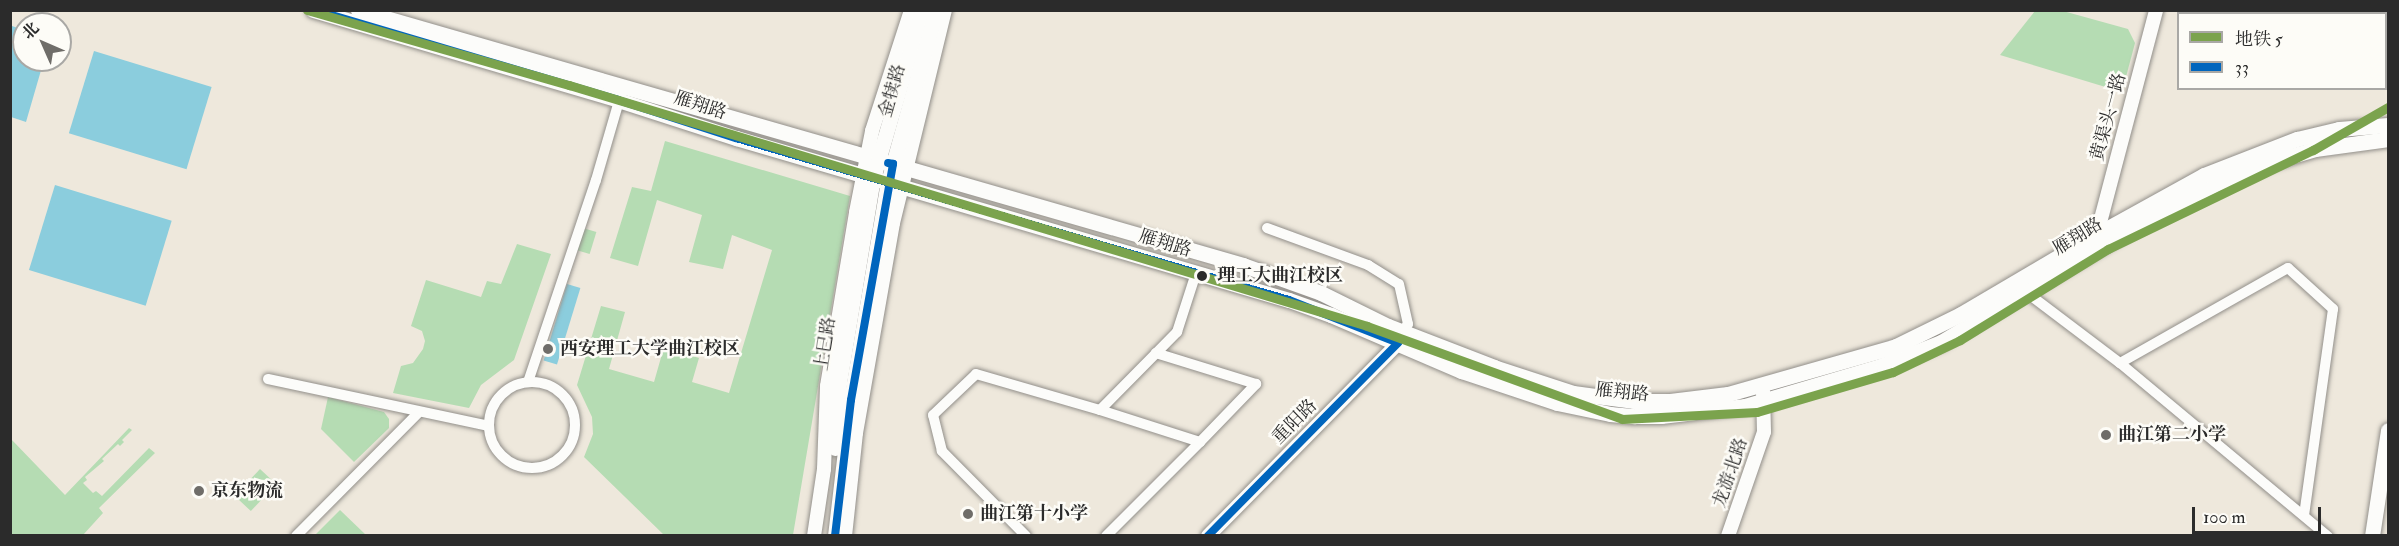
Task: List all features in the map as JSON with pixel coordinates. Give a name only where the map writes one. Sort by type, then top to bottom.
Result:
[{"type":"main road","name":"雁翔路","points":[[313,10],[358,15],[621,94],[886,162],[1277,276],[1321,293],[1461,371],[1537,397],[1610,414],[1661,416],[1764,402],[1913,354],[1941,342],[2143,221],[2237,175],[2315,149],[2388,138]]},
{"type":"main road","name":"金犊路","points":[[886,162],[922,10]]},
{"type":"main road","name":"金犊路","points":[[886,162],[936,10]]},
{"type":"main road","name":"雁翔路","points":[[621,94],[736,138],[1310,307],[1589,396],[1634,401],[1670,401],[1728,394],[1874,354],[1917,337],[2204,176],[2245,158],[2321,133],[2388,125]]},
{"type":"main road","points":[[2362,127],[2388,118]]},
{"type":"main road","name":"上巳路","points":[[825,536],[830,509],[839,383],[886,162]]},
{"type":"main road","name":"上巳路","points":[[835,536],[850,400],[882,181]]},
{"type":"main road","points":[[2372,536],[2388,430]]},
{"type":"street","points":[[886,162],[890,72],[911,10]]},
{"type":"street","points":[[814,536],[824,469],[826,386],[886,162],[945,10]]},
{"type":"street","name":"黄渠头一路","points":[[2097,234],[2152,12]]},
{"type":"street","points":[[528,382],[596,180],[621,94]]},
{"type":"street","points":[[845,536],[882,181]]},
{"type":"street","points":[[1267,228],[1368,265],[1399,284],[1408,324],[1400,337]]},
{"type":"street","points":[[2120,363],[2288,268],[2333,309],[2304,515]]},
{"type":"street","points":[[1100,410],[1177,332],[1196,273]]},
{"type":"street","points":[[2026,292],[2120,363],[2328,536]]},
{"type":"street","name":"重阳路","points":[[1208,536],[1400,337]]},
{"type":"street","points":[[1106,536],[1256,384],[1156,353]]},
{"type":"street","points":[[1026,536],[942,451],[933,415],[976,374],[1200,442]]},
{"type":"street","points":[[268,379],[418,413],[489,426]]},
{"type":"street","points":[[528,382],[552,387],[570,404],[575,427],[568,449],[548,465],[534,468],[521,467],[508,461],[498,452],[491,440],[489,426],[496,402],[516,385],[528,382]]},
{"type":"street","name":"龙游北路","points":[[1728,536],[1764,432],[1762,386]]},
{"type":"street","points":[[296,536],[418,413]]},
{"type":"green space","points":[[2035,11],[2063,11],[2128,29],[2135,43],[2122,92],[2000,55]]},
{"type":"green space","points":[[665,141],[850,196],[793,535],[664,535],[584,457],[593,434],[592,417],[577,385],[601,306],[625,312],[609,369],[654,382],[664,347],[699,358],[692,382],[729,393],[772,250],[732,235],[723,269],[689,262],[702,215],[657,200],[638,266],[610,258],[632,187],[651,191]]},
{"type":"green space","points":[[583,228],[596,232],[590,254],[576,250]]},
{"type":"green space","points":[[517,244],[551,254],[514,360],[481,385],[469,408],[393,393],[401,366],[413,363],[423,349],[425,341],[422,331],[411,326],[426,280],[481,297],[487,281],[501,284]]},
{"type":"green space","points":[[328,397],[384,412],[389,419],[389,428],[354,462],[321,429]]},
{"type":"green space","points":[[129,428],[132,430],[122,440],[124,442],[120,446],[118,444],[102,459],[104,461],[85,477],[87,480],[83,483],[93,493],[96,491],[102,496],[149,448],[155,453],[99,508],[103,513],[83,535],[11,535],[11,439],[65,495]]},
{"type":"green space","points":[[260,469],[276,484],[251,511],[235,496]]},
{"type":"green space","points":[[340,510],[366,535],[315,535]]},
{"type":"water","points":[[12,26],[12,72],[41,72],[26,122],[11,117]]},
{"type":"water","points":[[94,51],[212,87],[186,169],[69,133]]},
{"type":"water","points":[[55,185],[172,221],[146,306],[29,270]]},
{"type":"water","points":[[567,284],[580,288],[557,365],[544,361]]},
{"type":"metro line","name":"5","points":[[307,10],[569,85],[1367,326],[1622,419],[1757,412],[1893,372],[1960,340],[2108,249],[2313,150],[2388,107]]},
{"type":"transit line","name":"33","points":[[315,10],[618,100],[736,138],[1289,300],[1398,343],[1208,536]]},
{"type":"transit line","name":"33","points":[[835,536],[851,400],[893,164],[888,163]]},
{"type":"place","name":"理工大曲江校区","points":[[1202,276]]},
{"type":"place","name":"西安理工大学曲江校区","points":[[548,349]]},
{"type":"place","name":"曲江第二小学","points":[[2106,435]]},
{"type":"place","name":"京东物流","points":[[199,491]]},
{"type":"place","name":"曲江第十小学","points":[[968,514]]}]
